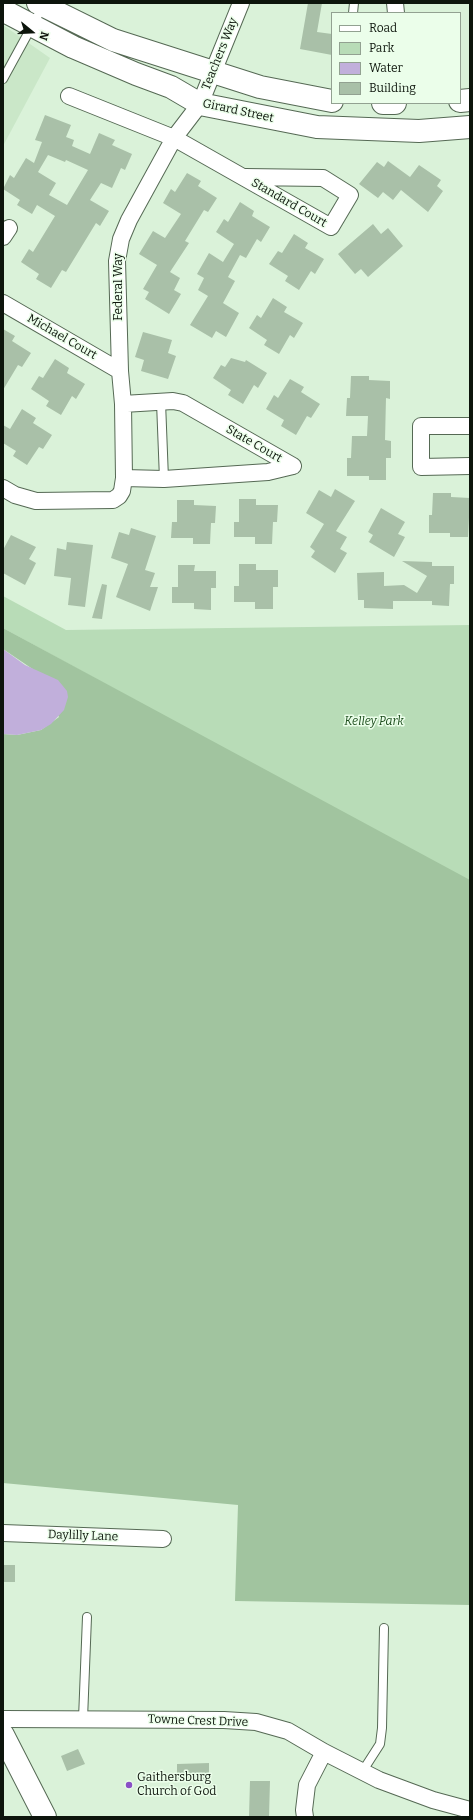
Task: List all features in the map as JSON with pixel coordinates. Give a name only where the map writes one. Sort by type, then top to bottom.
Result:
[{"type":"street","name":"Teachers Way","points":[[200,104],[241,3]]},
{"type":"street","points":[[42,4],[113,40],[260,87],[331,101]]},
{"type":"street","name":"Girard Street","points":[[3,9],[32,26],[94,56],[136,74],[171,86],[200,104],[318,127],[419,131],[470,127]]},
{"type":"street","name":"Standard Court","points":[[69,96],[174,138],[332,227],[350,195],[322,178],[245,177]]},
{"type":"street","name":"Federal Way","points":[[123,485],[123,404],[120,371],[118,260],[121,239],[129,220],[174,138],[200,104]]},
{"type":"street","name":"Michael Court","points":[[3,303],[120,371]]},
{"type":"street","name":"State Court","points":[[123,404],[173,401],[183,403],[293,466],[268,472],[164,479],[123,485]]},
{"type":"street","points":[[470,426],[421,426],[421,467],[470,466]]},
{"type":"street","points":[[3,488],[15,495],[36,501],[113,500],[119,496],[123,485]]},
{"type":"street","name":"Daylilly Lane","points":[[3,1533],[163,1539]]},
{"type":"street","name":"Towne Crest Drive","points":[[3,1719],[224,1720],[256,1722],[288,1731],[324,1752],[379,1780],[433,1800],[470,1810]]},
{"type":"street","points":[[3,1735],[45,1817]]},
{"type":"street","points":[[305,1817],[304,1810],[308,1785],[324,1752]]},
{"type":"lane","points":[[3,79],[32,26],[42,4]]},
{"type":"lane","points":[[161,402],[164,479]]},
{"type":"lane","points":[[83,1719],[87,1616]]},
{"type":"lane","points":[[362,1772],[380,1744],[382,1728],[384,1628]]},
{"type":"shaded area","points":[[3,25],[50,58],[3,146]]},
{"type":"shaded area","points":[[3,628],[470,880],[470,1605],[235,1601],[238,1505],[3,1483],[3,734],[17,735],[41,730],[59,717],[34,670],[3,649]]},
{"type":"green space","name":"Kelley Park","points":[[3,596],[66,630],[470,625],[470,883],[3,628]]},
{"type":"water","points":[[3,649],[25,665],[58,680],[67,691],[68,697],[64,710],[51,724],[41,730],[17,735],[3,734]]},
{"type":"building","points":[[308,3],[322,3],[317,32],[331,34],[331,55],[300,49]]},
{"type":"building","points":[[45,115],[71,125],[66,137],[74,140],[72,146],[90,154],[99,133],[115,140],[112,145],[132,154],[125,170],[121,168],[112,188],[101,183],[90,200],[109,211],[100,226],[96,223],[66,272],[62,270],[51,288],[36,279],[39,274],[21,262],[29,249],[33,252],[55,216],[37,205],[32,214],[17,205],[20,200],[3,189],[10,175],[14,178],[26,158],[34,163],[42,142],[35,140]],"holes":[[[48,155],[65,162],[66,160],[88,170],[67,205],[49,195],[56,183],[38,172]]]},
{"type":"building","points":[[388,161],[410,177],[419,165],[441,180],[437,186],[443,191],[428,212],[401,190],[393,200],[383,192],[378,198],[359,184],[377,162],[384,167]]},
{"type":"building","points":[[187,173],[201,181],[198,186],[217,198],[208,212],[204,210],[185,241],[189,243],[170,272],[180,278],[174,290],[181,294],[169,314],[145,299],[149,292],[143,289],[157,265],[139,254],[153,231],[165,238],[181,214],[163,203],[171,189],[175,192]]},
{"type":"building","points":[[240,202],[254,211],[252,216],[270,227],[261,242],[257,239],[246,258],[240,255],[228,277],[235,281],[223,303],[239,313],[226,337],[216,331],[212,338],[190,325],[208,296],[198,290],[204,278],[197,274],[209,253],[223,262],[234,244],[216,232],[224,219],[228,222]]},
{"type":"building","points":[[373,224],[381,234],[388,228],[403,246],[368,277],[361,269],[355,274],[338,254]]},
{"type":"building","points":[[294,234],[308,243],[305,248],[324,259],[315,274],[311,271],[299,290],[285,281],[288,276],[269,264],[278,251],[282,253]]},
{"type":"building","points":[[273,298],[287,307],[284,312],[303,323],[294,338],[290,335],[279,354],[264,345],[267,340],[249,328],[257,315],[261,318]]},
{"type":"building","points":[[3,329],[15,336],[12,341],[31,353],[22,367],[18,365],[3,390]]},
{"type":"building","points":[[143,332],[172,340],[168,353],[176,356],[168,379],[141,371],[144,360],[135,357]]},
{"type":"building","points":[[231,358],[245,362],[246,360],[267,373],[258,388],[254,385],[243,404],[228,395],[231,390],[213,378],[221,365],[225,367]]},
{"type":"building","points":[[55,359],[69,368],[67,373],[85,384],[76,399],[72,396],[61,415],[46,406],[49,401],[31,389],[39,376],[43,378]]},
{"type":"building","points":[[351,376],[369,376],[369,380],[390,381],[390,399],[386,398],[385,440],[391,441],[391,458],[386,458],[386,480],[369,480],[369,476],[347,476],[347,458],[351,458],[352,436],[367,436],[368,416],[346,416],[347,398],[350,398]]},
{"type":"building","points":[[290,379],[304,387],[301,392],[320,404],[311,418],[307,416],[296,435],[281,426],[284,420],[266,409],[274,395],[278,398]]},
{"type":"building","points":[[22,409],[36,418],[33,423],[52,435],[43,449],[39,447],[27,465],[13,456],[16,451],[3,443],[3,425],[10,429]]},
{"type":"building","points":[[335,489],[355,501],[336,531],[347,537],[340,549],[347,553],[335,573],[311,557],[315,551],[310,547],[324,524],[306,513],[319,490],[331,497]]},
{"type":"building","points":[[433,493],[451,493],[451,497],[470,498],[468,537],[450,537],[450,533],[429,533],[429,515],[432,515]]},
{"type":"building","points":[[239,499],[256,499],[256,505],[278,505],[277,522],[273,522],[272,544],[255,544],[255,537],[234,537],[234,522],[239,522]]},
{"type":"building","points":[[177,500],[194,500],[194,505],[216,506],[215,523],[211,523],[210,544],[193,544],[193,538],[171,538],[172,522],[177,522]]},
{"type":"building","points":[[381,508],[405,522],[398,534],[405,537],[394,557],[369,542],[373,535],[368,532]]},
{"type":"building","points":[[131,528],[156,536],[145,570],[155,573],[150,587],[158,587],[150,611],[116,597],[128,564],[111,558],[119,532],[129,535]]},
{"type":"building","points":[[11,535],[36,547],[29,559],[36,563],[25,585],[3,573],[3,550]]},
{"type":"building","points":[[67,542],[93,545],[85,607],[68,605],[71,578],[54,576],[57,548],[66,550]]},
{"type":"building","points":[[402,561],[432,562],[432,566],[454,566],[454,584],[450,584],[449,606],[432,605],[432,601],[393,601],[393,609],[364,608],[364,600],[358,600],[357,573],[384,572],[384,586],[404,585],[417,593],[427,576]]},
{"type":"building","points":[[239,564],[256,564],[256,570],[278,570],[278,587],[273,587],[273,609],[255,609],[255,602],[234,602],[234,586],[239,586]]},
{"type":"building","points":[[178,565],[195,565],[194,571],[216,571],[216,588],[211,588],[211,610],[194,609],[194,603],[172,603],[172,587],[178,587]]},
{"type":"building","points":[[102,584],[107,585],[102,619],[92,618]]},
{"type":"building","points":[[3,1565],[15,1565],[15,1582],[3,1582]]},
{"type":"building","points":[[78,1749],[85,1764],[67,1771],[61,1756]]},
{"type":"building","points":[[209,1763],[209,1781],[177,1781],[177,1764]]},
{"type":"building","points":[[250,1781],[270,1781],[269,1817],[249,1817]]},
{"type":"place","name":"Gaithersburg Church of God","points":[[129,1785]]}]
